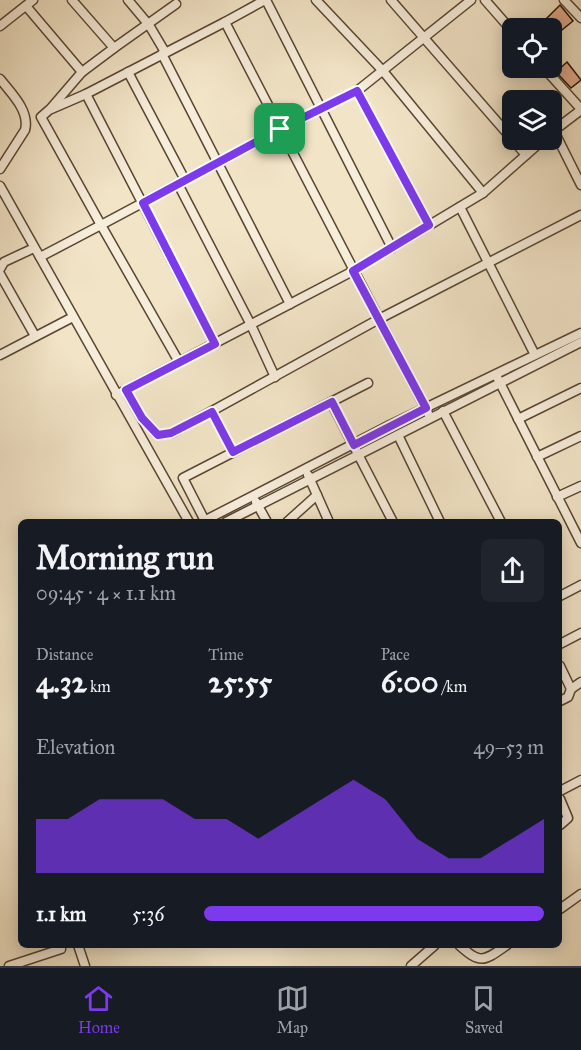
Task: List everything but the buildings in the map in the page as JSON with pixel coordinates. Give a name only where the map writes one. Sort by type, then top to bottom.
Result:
[{"type":"street","points":[[72,0],[114,48]]},
{"type":"street","points":[[128,0],[149,25],[164,53],[290,304]]},
{"type":"street","points":[[49,110],[86,94],[266,0],[392,248]]},
{"type":"street","points":[[316,0],[382,71],[483,193]]},
{"type":"street","points":[[391,0],[526,155]]},
{"type":"street","points":[[40,257],[280,129],[357,91],[471,0]]},
{"type":"street","points":[[485,0],[502,19]]},
{"type":"street","points":[[564,0],[581,18]]},
{"type":"street","points":[[0,26],[30,3],[82,72]]},
{"type":"street","points":[[176,4],[82,72],[41,117],[179,362]]},
{"type":"street","points":[[225,22],[430,417]]},
{"type":"street","points":[[128,72],[252,325],[275,377]]},
{"type":"street","points":[[553,78],[581,110],[562,124]]},
{"type":"street","points":[[0,79],[25,114],[27,123],[0,169]]},
{"type":"street","points":[[357,91],[429,225]]},
{"type":"street","points":[[86,94],[215,344]]},
{"type":"street","points":[[562,148],[581,185]]},
{"type":"street","points":[[117,394],[353,271],[483,193],[532,150]]},
{"type":"street","points":[[0,186],[187,519]]},
{"type":"street","points":[[460,207],[535,356]]},
{"type":"street","points":[[126,390],[142,418],[158,435],[171,433],[379,319],[581,215]]},
{"type":"street","points":[[0,269],[4,262],[34,248]]},
{"type":"street","points":[[0,274],[35,336]]},
{"type":"street","points":[[0,355],[73,317]]},
{"type":"street","points":[[232,519],[398,435],[535,356],[581,333]]},
{"type":"street","points":[[207,519],[426,408],[581,342]]},
{"type":"street","points":[[498,378],[537,457],[578,531],[581,543]]},
{"type":"street","points":[[202,519],[183,478],[368,384]]},
{"type":"street","points":[[518,419],[581,388]]},
{"type":"street","points":[[332,402],[391,519]]},
{"type":"street","points":[[443,411],[499,519]]},
{"type":"street","points":[[212,412],[233,452]]},
{"type":"street","points":[[398,435],[439,519]]},
{"type":"street","points":[[537,457],[581,436]]},
{"type":"street","points":[[305,469],[328,519]]},
{"type":"street","points":[[558,497],[581,486]]},
{"type":"street","points":[[290,519],[317,495]]},
{"type":"street","points":[[253,496],[266,519]]},
{"type":"street","points":[[562,595],[581,585]]},
{"type":"street","points":[[562,643],[581,633]]},
{"type":"street","points":[[562,670],[571,689]]},
{"type":"street","points":[[562,700],[568,697],[571,689],[581,682]]},
{"type":"street","points":[[562,790],[581,780]]},
{"type":"street","points":[[562,804],[568,818],[562,823]]},
{"type":"street","points":[[562,908],[581,894]]},
{"type":"street","points":[[79,948],[85,966]]},
{"type":"street","points":[[411,966],[432,948]]},
{"type":"street","points":[[462,948],[472,957],[481,959],[488,958],[503,948]]},
{"type":"street","points":[[9,966],[61,950]]},
{"type":"route","points":[[357,91],[429,225],[353,271],[426,408],[354,445],[332,402],[233,452],[212,412],[171,433],[158,435],[142,418],[126,390],[215,344],[143,203],[280,129],[357,91]]}]
